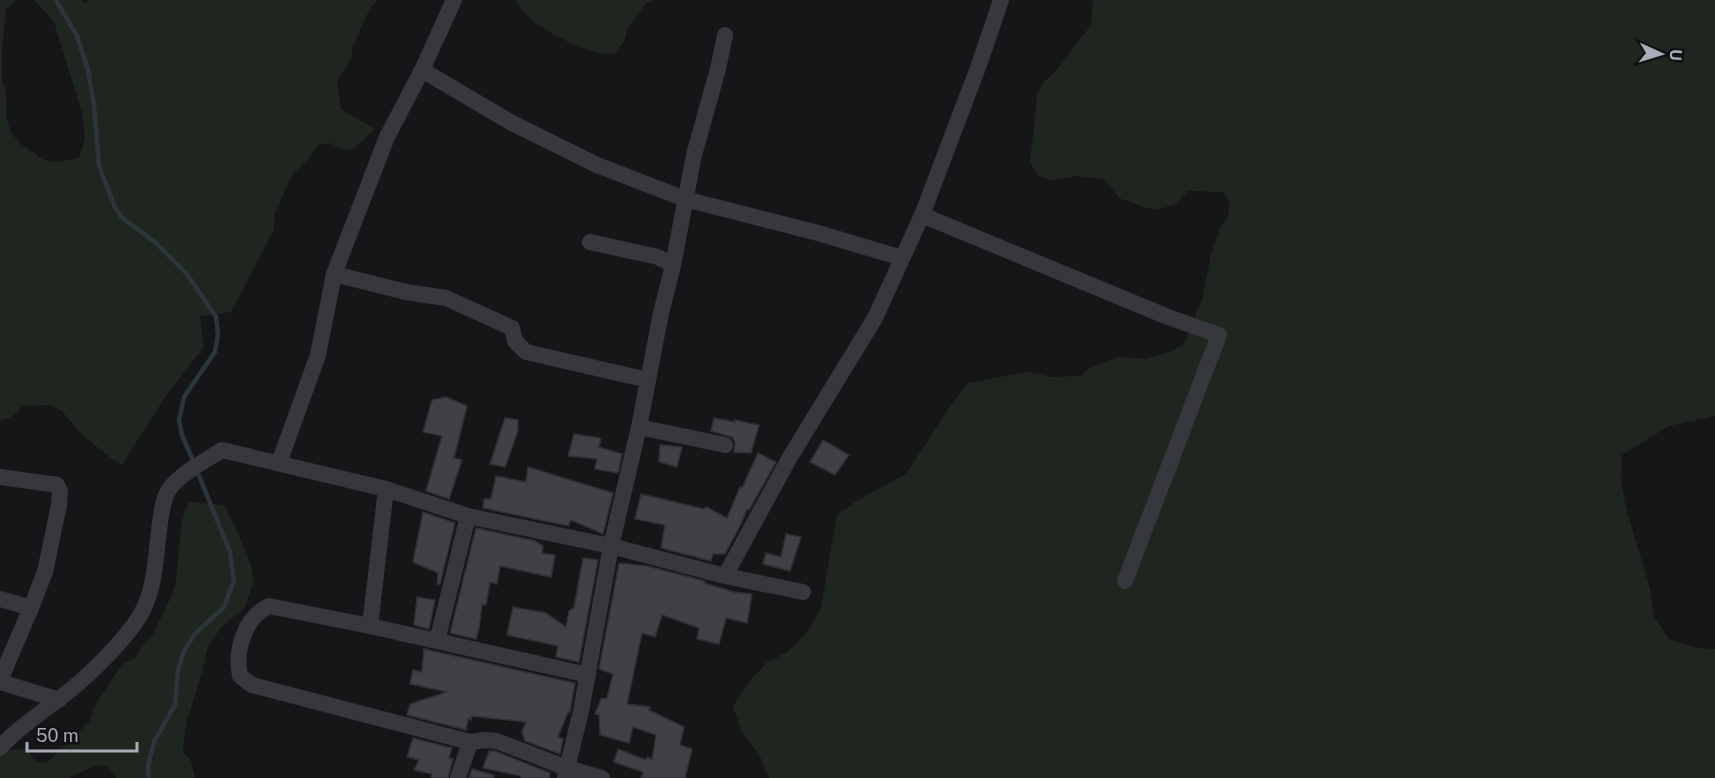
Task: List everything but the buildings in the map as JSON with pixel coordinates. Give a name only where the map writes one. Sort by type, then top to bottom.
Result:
[{"type":"street","points":[[279,463],[318,355],[334,274],[387,136],[422,70],[454,0]]},
{"type":"street","points":[[725,576],[790,457],[875,318],[922,215],[1001,0]]},
{"type":"street","points":[[566,773],[588,675],[611,546],[639,427],[694,155],[725,35]]},
{"type":"street","points":[[422,70],[513,123],[597,165],[686,199],[818,233],[902,258]]},
{"type":"street","points":[[922,215],[1168,316],[1219,334],[1125,581]]},
{"type":"street","points":[[590,242],[658,257],[673,265]]},
{"type":"street","points":[[334,274],[406,292],[446,298],[512,328],[515,341],[526,352],[648,380]]},
{"type":"street","points":[[639,427],[725,445]]},
{"type":"street","points":[[0,748],[94,669],[126,634],[144,609],[151,589],[163,505],[169,489],[180,478],[222,450],[386,489],[468,516],[611,546],[725,576],[803,592]]},
{"type":"street","points":[[0,477],[59,487],[59,505],[45,572],[0,681],[59,700]]},
{"type":"street","points":[[370,626],[386,489]]},
{"type":"street","points":[[437,641],[468,516]]},
{"type":"street","points":[[0,599],[31,608]]},
{"type":"street","points":[[588,675],[370,626],[269,606],[258,611],[245,628],[238,663],[240,676],[252,684],[470,742],[497,741],[566,773],[602,778]]},
{"type":"street","points":[[458,778],[470,742]]},
{"type":"shaded area","points":[[0,0],[16,0],[6,9],[2,51],[2,79],[6,92],[7,120],[11,133],[21,144],[44,160],[57,162],[79,158],[85,138],[82,113],[54,22],[34,0],[82,0],[84,3],[89,0],[378,0],[370,8],[353,46],[351,59],[337,81],[341,109],[375,129],[355,148],[342,150],[331,143],[318,145],[311,156],[292,175],[275,213],[274,230],[231,312],[200,316],[204,347],[167,394],[122,465],[80,433],[62,411],[51,405],[23,406],[13,416],[0,421]]},
{"type":"shaded area","points":[[516,0],[653,0],[646,3],[628,28],[624,41],[615,53],[600,53],[590,51],[552,34],[529,17]]},
{"type":"shaded area","points":[[1093,0],[1715,0],[1715,416],[1669,426],[1622,455],[1621,481],[1626,508],[1650,588],[1654,617],[1669,639],[1696,648],[1715,649],[1715,778],[769,778],[759,754],[742,733],[733,706],[748,683],[766,663],[789,651],[808,631],[821,608],[837,514],[906,474],[968,383],[1027,372],[1052,377],[1080,376],[1090,368],[1118,357],[1145,359],[1170,352],[1183,345],[1202,300],[1211,254],[1220,228],[1227,218],[1230,204],[1223,192],[1188,191],[1174,205],[1159,209],[1147,208],[1121,199],[1103,179],[1077,176],[1051,180],[1038,176],[1030,163],[1037,95],[1043,83],[1055,72],[1091,25]]},
{"type":"shaded area","points":[[189,502],[224,505],[247,553],[253,581],[245,608],[223,625],[208,646],[186,724],[183,751],[191,761],[195,778],[116,778],[106,765],[94,766],[69,778],[0,778],[0,751],[27,749],[34,760],[46,764],[90,721],[94,707],[123,663],[135,658],[152,636],[176,582],[181,528]]},
{"type":"waterway","points":[[56,0],[77,36],[88,70],[94,106],[99,166],[114,205],[121,217],[156,243],[187,274],[216,317],[218,334],[215,352],[184,397],[179,420],[182,435],[194,463]]},
{"type":"waterway","points":[[149,778],[148,766],[154,742],[175,705],[178,670],[184,651],[195,634],[224,607],[234,580],[230,552],[197,471]]}]
